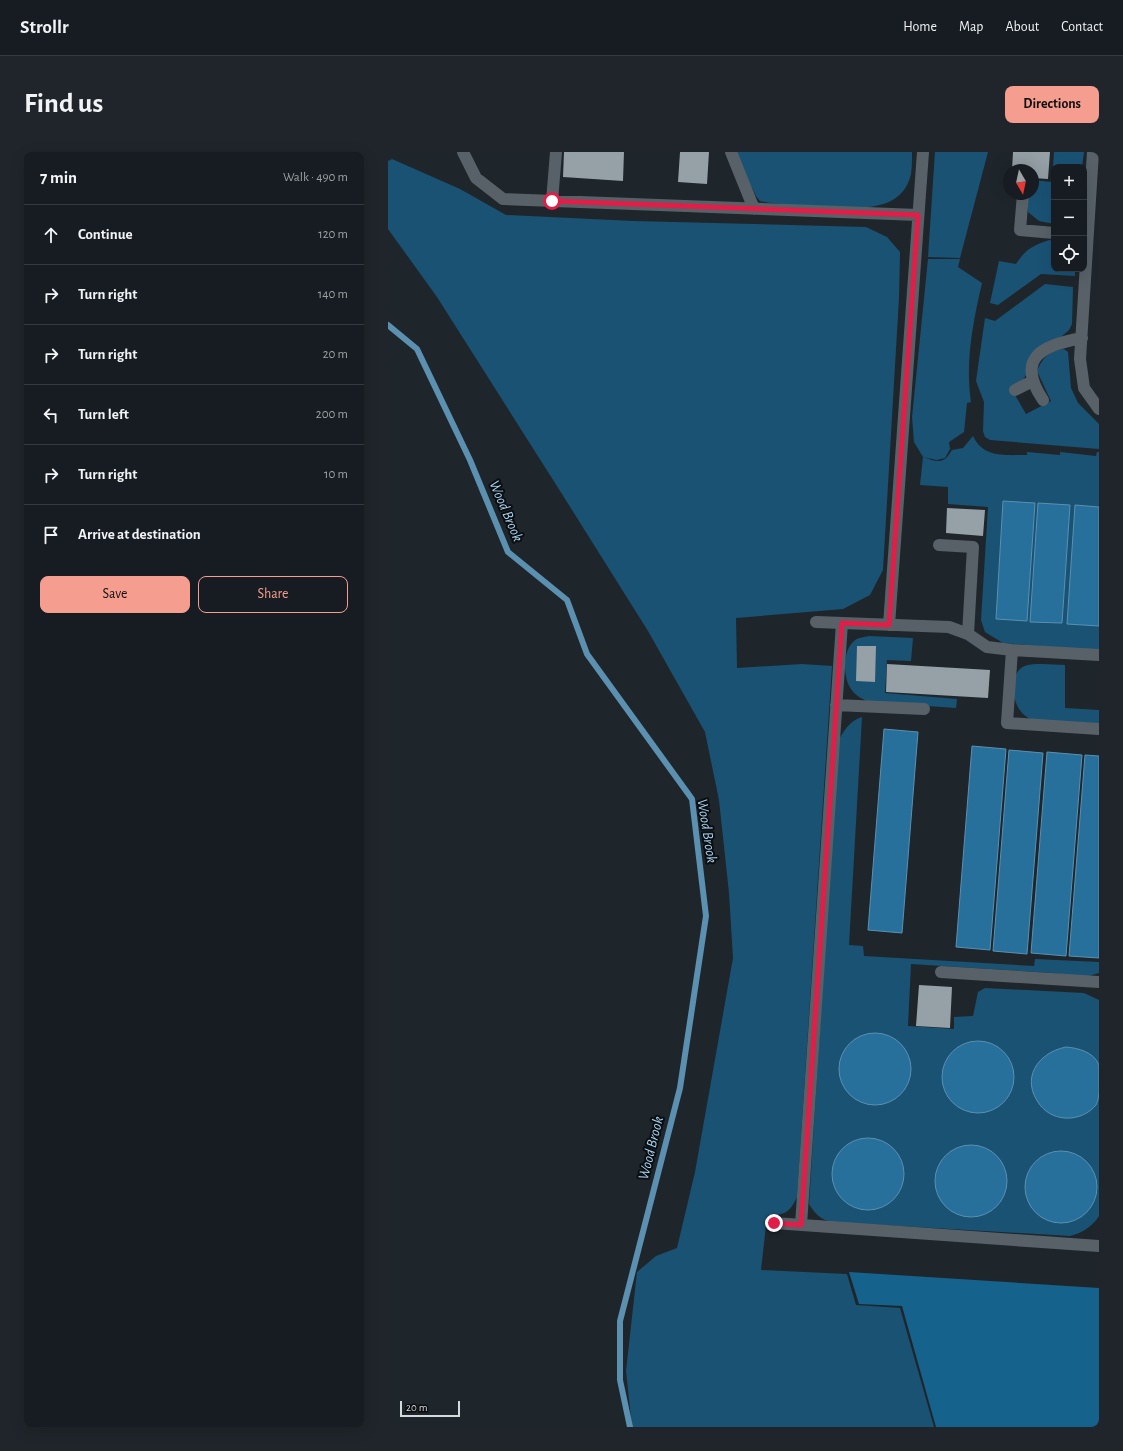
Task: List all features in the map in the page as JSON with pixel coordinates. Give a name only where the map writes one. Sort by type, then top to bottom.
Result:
[{"type":"lane","points":[[463,152],[476,178],[503,199],[918,215]]},
{"type":"lane","points":[[552,201],[556,152]]},
{"type":"lane","points":[[731,152],[754,209]]},
{"type":"lane","points":[[889,625],[922,152]]},
{"type":"lane","points":[[1087,223],[1093,152]]},
{"type":"lane","points":[[1022,200],[1020,230],[1051,233]]},
{"type":"lane","points":[[1086,236],[1080,359],[1084,388],[1099,409]]},
{"type":"lane","points":[[1043,400],[1031,375],[1032,365],[1040,353],[1064,342],[1082,338]]},
{"type":"lane","points":[[1015,390],[1033,381]]},
{"type":"lane","points":[[939,545],[974,547],[968,634]]},
{"type":"lane","points":[[816,622],[949,627],[968,634],[987,647],[1012,650],[1099,655]]},
{"type":"lane","points":[[801,1225],[842,623]]},
{"type":"lane","points":[[1012,650],[1007,723],[1099,729]]},
{"type":"lane","points":[[836,705],[924,709]]},
{"type":"lane","points":[[941,972],[1099,982]]},
{"type":"lane","points":[[774,1223],[1099,1246]]},
{"type":"shaded area","points":[[734,152],[912,152],[911,174],[906,187],[898,197],[887,203],[861,208],[791,205],[760,201]]},
{"type":"shaded area","points":[[935,152],[988,152],[960,258],[928,257]]},
{"type":"shaded area","points":[[1054,152],[1084,152],[1082,164],[1053,164]]},
{"type":"shaded area","points":[[392,159],[460,189],[506,215],[633,221],[866,227],[887,237],[900,252],[899,298],[883,570],[870,595],[843,609],[736,618],[737,668],[802,664],[832,666],[797,1197],[792,1207],[786,1212],[778,1215],[767,1216],[761,1270],[847,1274],[856,1305],[900,1308],[934,1427],[632,1427],[626,1371],[637,1272],[656,1256],[677,1248],[695,1172],[733,958],[729,893],[719,800],[705,732],[648,631],[437,297],[388,229],[388,161]]},
{"type":"shaded area","points":[[1039,181],[1051,182],[1051,223],[1039,221],[1028,212],[1028,200],[1039,200]]},
{"type":"shaded area","points":[[1051,240],[1051,272],[1075,272],[1075,276],[1041,274],[998,305],[990,303],[999,261],[1016,264],[1023,255],[1038,244]]},
{"type":"shaded area","points":[[928,259],[960,259],[958,267],[982,283],[973,327],[969,357],[969,387],[971,402],[967,403],[964,432],[949,442],[950,449],[945,458],[937,460],[923,457],[914,442],[912,417]]},
{"type":"shaded area","points":[[1045,284],[1073,287],[1072,324],[1069,330],[1061,337],[1045,344],[1023,380],[1011,388],[1026,414],[1051,401],[1037,371],[1041,362],[1047,356],[1055,351],[1064,349],[1068,352],[1071,388],[1078,403],[1099,424],[1099,449],[990,440],[985,437],[983,431],[984,402],[976,381],[985,318],[995,321]]},
{"type":"shaded area","points":[[973,436],[977,443],[989,452],[1003,455],[1027,455],[1027,452],[1060,455],[1060,452],[1096,456],[1097,452],[1099,452],[1099,651],[1003,643],[985,632],[981,620],[988,507],[948,504],[948,487],[920,485],[923,457],[936,461],[943,460],[952,450],[963,448]]},
{"type":"shaded area","points":[[1003,501],[1035,503],[1027,621],[996,619]]},
{"type":"shaded area","points":[[1038,503],[1070,505],[1062,623],[1030,622]]},
{"type":"shaded area","points":[[1075,505],[1099,507],[1099,626],[1067,624]]},
{"type":"shaded area","points":[[869,636],[913,638],[911,661],[887,660],[885,693],[957,699],[956,708],[869,702],[857,695],[851,689],[846,678],[845,665],[847,651],[854,641],[859,638]]},
{"type":"shaded area","points":[[1031,664],[1065,665],[1065,708],[1099,710],[1099,726],[1035,720],[1025,716],[1016,703],[1013,688],[1014,680],[1021,668]]},
{"type":"shaded area","points":[[862,717],[849,945],[863,946],[864,956],[1034,966],[1035,959],[1099,962],[1099,973],[1085,977],[1052,973],[911,964],[908,1026],[954,1029],[954,1017],[973,1016],[978,992],[985,988],[1084,993],[1099,1000],[1099,1216],[1090,1226],[1079,1233],[1070,1236],[832,1222],[819,1216],[809,1204],[838,741],[850,724]]},
{"type":"shaded area","points":[[884,729],[918,732],[902,933],[868,930]]},
{"type":"shaded area","points":[[972,746],[1006,749],[990,950],[956,947]]},
{"type":"shaded area","points":[[1009,750],[1043,753],[1027,954],[993,951]]},
{"type":"shaded area","points":[[1047,752],[1082,755],[1066,956],[1031,953]]},
{"type":"shaded area","points":[[1085,755],[1099,756],[1099,958],[1069,956]]},
{"type":"shaded area","points":[[875,1033],[895,1039],[905,1049],[911,1069],[905,1089],[895,1099],[875,1105],[855,1099],[845,1089],[839,1069],[845,1049],[855,1039]]},
{"type":"shaded area","points":[[978,1041],[998,1047],[1008,1057],[1014,1077],[1008,1097],[998,1107],[978,1113],[958,1107],[948,1097],[942,1077],[948,1057],[958,1047]]},
{"type":"shaded area","points":[[1066,1047],[1076,1048],[1090,1054],[1099,1065],[1099,1094],[1096,1105],[1083,1115],[1068,1118],[1053,1115],[1046,1111],[1034,1095],[1032,1086],[1032,1077],[1035,1068],[1040,1061],[1056,1050]]},
{"type":"shaded area","points":[[868,1138],[888,1144],[898,1154],[904,1174],[898,1194],[888,1204],[868,1210],[848,1204],[838,1194],[832,1174],[838,1154],[848,1144]]},
{"type":"shaded area","points":[[971,1145],[991,1151],[1001,1161],[1007,1181],[1001,1201],[991,1211],[971,1217],[951,1211],[941,1201],[935,1181],[941,1161],[951,1151]]},
{"type":"shaded area","points":[[1061,1151],[1081,1157],[1091,1167],[1097,1187],[1091,1207],[1081,1217],[1061,1223],[1041,1217],[1031,1207],[1025,1187],[1031,1167],[1041,1157]]},
{"type":"shaded area","points":[[849,1272],[1099,1288],[1099,1427],[936,1427],[902,1306],[859,1304]]},
{"type":"building","points":[[564,152],[624,152],[623,181],[563,177]]},
{"type":"building","points":[[680,152],[709,152],[707,184],[678,182]]},
{"type":"building","points":[[1013,152],[1050,152],[1048,179],[1039,178],[1039,164],[1012,164]]},
{"type":"building","points":[[947,508],[985,510],[983,536],[946,533]]},
{"type":"building","points":[[857,646],[876,646],[875,682],[856,681]]},
{"type":"building","points":[[887,664],[990,670],[988,698],[886,692]]},
{"type":"building","points":[[919,985],[952,987],[950,1028],[916,1026]]},
{"type":"waterway","name":"Wood Brook","points":[[388,325],[417,349],[470,460],[508,552],[567,600],[587,654],[692,799],[706,916],[680,1088],[620,1321],[620,1380],[630,1427]]},
{"type":"route","points":[[552,201],[918,215],[889,625],[842,623],[801,1225],[774,1223]]}]
